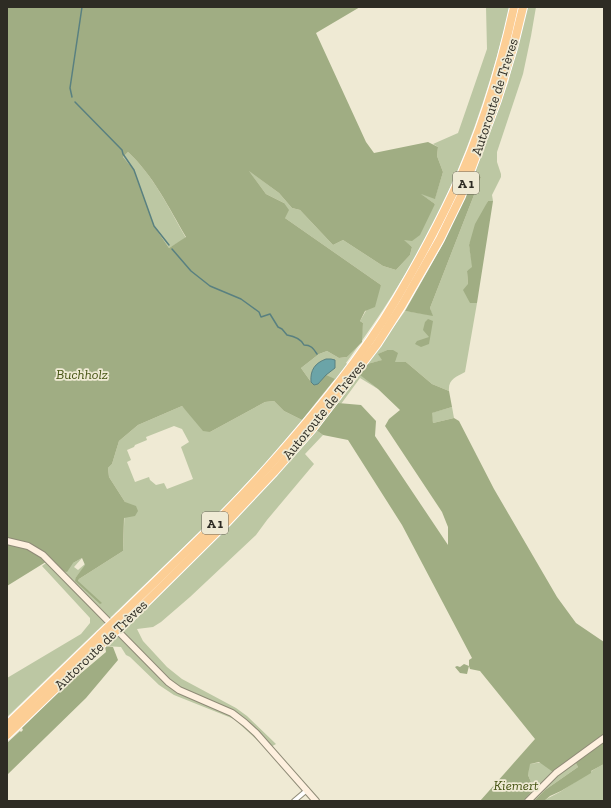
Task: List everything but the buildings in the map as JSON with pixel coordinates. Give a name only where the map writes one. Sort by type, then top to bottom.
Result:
[{"type":"highway","name":"Autoroute de Trèves","points":[[374,342],[432,236],[454,192],[490,98],[506,46],[514,7]]},
{"type":"highway","name":"Autoroute de Trèves","points":[[7,724],[102,638],[129,618],[226,523],[308,426],[402,305],[440,239],[461,196],[497,100],[513,48],[523,7]]},
{"type":"highway","name":"Autoroute de Trèves","points":[[7,735],[102,638],[120,616],[221,518],[308,426]]},
{"type":"main road","points":[[7,541],[28,546],[44,555],[168,682],[179,690],[218,706],[245,723],[256,733],[316,801]]},
{"type":"main road","points":[[528,801],[556,773],[604,738]]},
{"type":"street","points":[[294,801],[307,790]]},
{"type":"green space","name":"Buchholz","points":[[7,7],[360,7],[316,33],[366,142],[374,153],[428,142],[438,147],[437,156],[443,172],[435,199],[421,194],[435,204],[420,235],[412,241],[404,240],[412,247],[410,255],[396,270],[383,266],[343,240],[333,245],[300,210],[292,208],[279,193],[249,171],[266,194],[284,203],[289,210],[285,218],[381,285],[375,307],[365,311],[360,321],[363,323],[362,342],[347,357],[339,358],[327,351],[319,354],[301,368],[314,385],[318,384],[326,375],[335,379],[302,420],[284,411],[274,401],[265,402],[210,432],[203,431],[182,406],[138,425],[119,441],[112,464],[108,468],[109,477],[125,502],[136,506],[138,511],[135,516],[124,518],[123,551],[78,581],[102,603],[100,604],[75,581],[76,577],[85,565],[82,558],[73,563],[67,572],[62,571],[49,560],[7,586]],"holes":[[[128,152],[153,181],[186,237],[169,248],[154,226],[134,170],[123,157]]]},
{"type":"green space","points":[[486,7],[510,7],[490,80],[466,151],[446,197],[413,262],[361,341],[363,323],[360,321],[381,285],[285,218],[284,203],[266,194],[248,170],[279,193],[292,208],[300,210],[333,245],[343,240],[383,266],[396,270],[410,255],[412,247],[403,240],[435,204],[419,193],[435,198],[443,172],[437,156],[438,147],[433,144],[458,133],[487,49]]},
{"type":"green space","points":[[527,7],[536,7],[523,74],[497,152],[497,162],[501,177],[492,195],[493,201],[488,201],[469,245],[473,268],[467,271],[470,303],[477,303],[465,372],[451,381],[449,391],[432,384],[406,362],[395,362],[387,350],[379,354],[383,360],[367,364],[405,311],[432,315],[430,308],[481,177],[475,172],[508,83]]},
{"type":"green space","points":[[128,152],[153,181],[186,238],[169,248],[154,226],[134,170],[123,157]]},
{"type":"green space","points":[[475,172],[481,177],[430,308],[433,316],[405,311],[443,244]]},
{"type":"green space","points":[[488,201],[493,201],[477,303],[470,303],[463,290],[468,284],[467,271],[472,267],[469,245],[475,224]]},
{"type":"green space","points":[[428,319],[433,321],[429,344],[421,347],[415,344],[417,341],[429,337],[423,330],[425,322]]},
{"type":"green space","points":[[360,343],[346,363],[378,389],[360,378],[341,404],[338,403],[335,379],[311,382],[301,368],[319,354],[327,351],[339,358],[347,357]]},
{"type":"green space","name":"Kiemert","points":[[387,350],[393,350],[398,353],[395,362],[406,362],[432,384],[449,391],[452,407],[432,413],[433,423],[454,418],[459,421],[494,489],[557,597],[576,623],[604,642],[604,764],[544,801],[534,801],[545,790],[578,767],[574,759],[553,772],[539,762],[530,764],[528,775],[534,789],[523,801],[480,801],[535,739],[480,671],[470,669],[469,660],[472,658],[402,525],[348,440],[323,435],[316,430],[338,403],[361,405],[376,421],[375,436],[448,545],[448,527],[442,512],[385,426],[389,419],[400,410],[378,389],[360,375],[367,364],[382,360],[378,354]]},
{"type":"green space","points":[[274,401],[284,411],[302,420],[265,464],[217,515],[7,717],[7,678],[81,634],[90,623],[90,618],[42,566],[50,560],[73,563],[82,558],[74,567],[78,570],[85,564],[86,565],[76,577],[78,581],[123,551],[125,502],[109,477],[108,468],[112,464],[119,441],[138,425],[182,406],[210,432],[265,402]],"holes":[[[174,426],[182,429],[189,442],[181,447],[193,479],[167,489],[164,483],[156,485],[150,480],[149,477],[135,482],[127,462],[131,460],[127,450],[147,440],[146,437]]]},
{"type":"green space","points":[[452,407],[454,418],[433,423],[431,413]]},
{"type":"green space","points":[[316,430],[323,435],[305,454],[314,464],[256,535],[161,622],[153,627],[137,629],[143,641],[167,667],[182,679],[236,708],[247,716],[276,744],[267,749],[234,719],[174,695],[159,685],[130,657],[126,655],[121,647],[105,646],[214,541],[266,487]]},
{"type":"green space","points":[[105,646],[113,647],[118,660],[86,698],[7,775],[7,743],[20,731],[21,732],[23,730],[22,728],[60,691],[106,652]]},
{"type":"green space","points":[[464,664],[469,666],[467,674],[460,673],[455,667],[460,667]]},
{"type":"green space","points":[[574,758],[578,767],[545,790],[534,801],[523,801],[534,789],[528,775],[529,764]]},
{"type":"green space","points":[[604,764],[604,801],[544,801],[561,791]]},
{"type":"water","points":[[326,359],[335,360],[335,368],[318,384],[314,385],[311,382],[312,371],[316,365]]},
{"type":"waterway","points":[[72,97],[70,88],[82,7]]},
{"type":"waterway","points":[[75,102],[122,150],[123,154],[134,170],[154,226],[169,245]]},
{"type":"waterway","points":[[172,249],[191,271],[210,286],[241,299],[259,312],[261,317],[270,314],[278,327],[287,335],[297,338],[304,345],[310,346],[317,354]]}]
